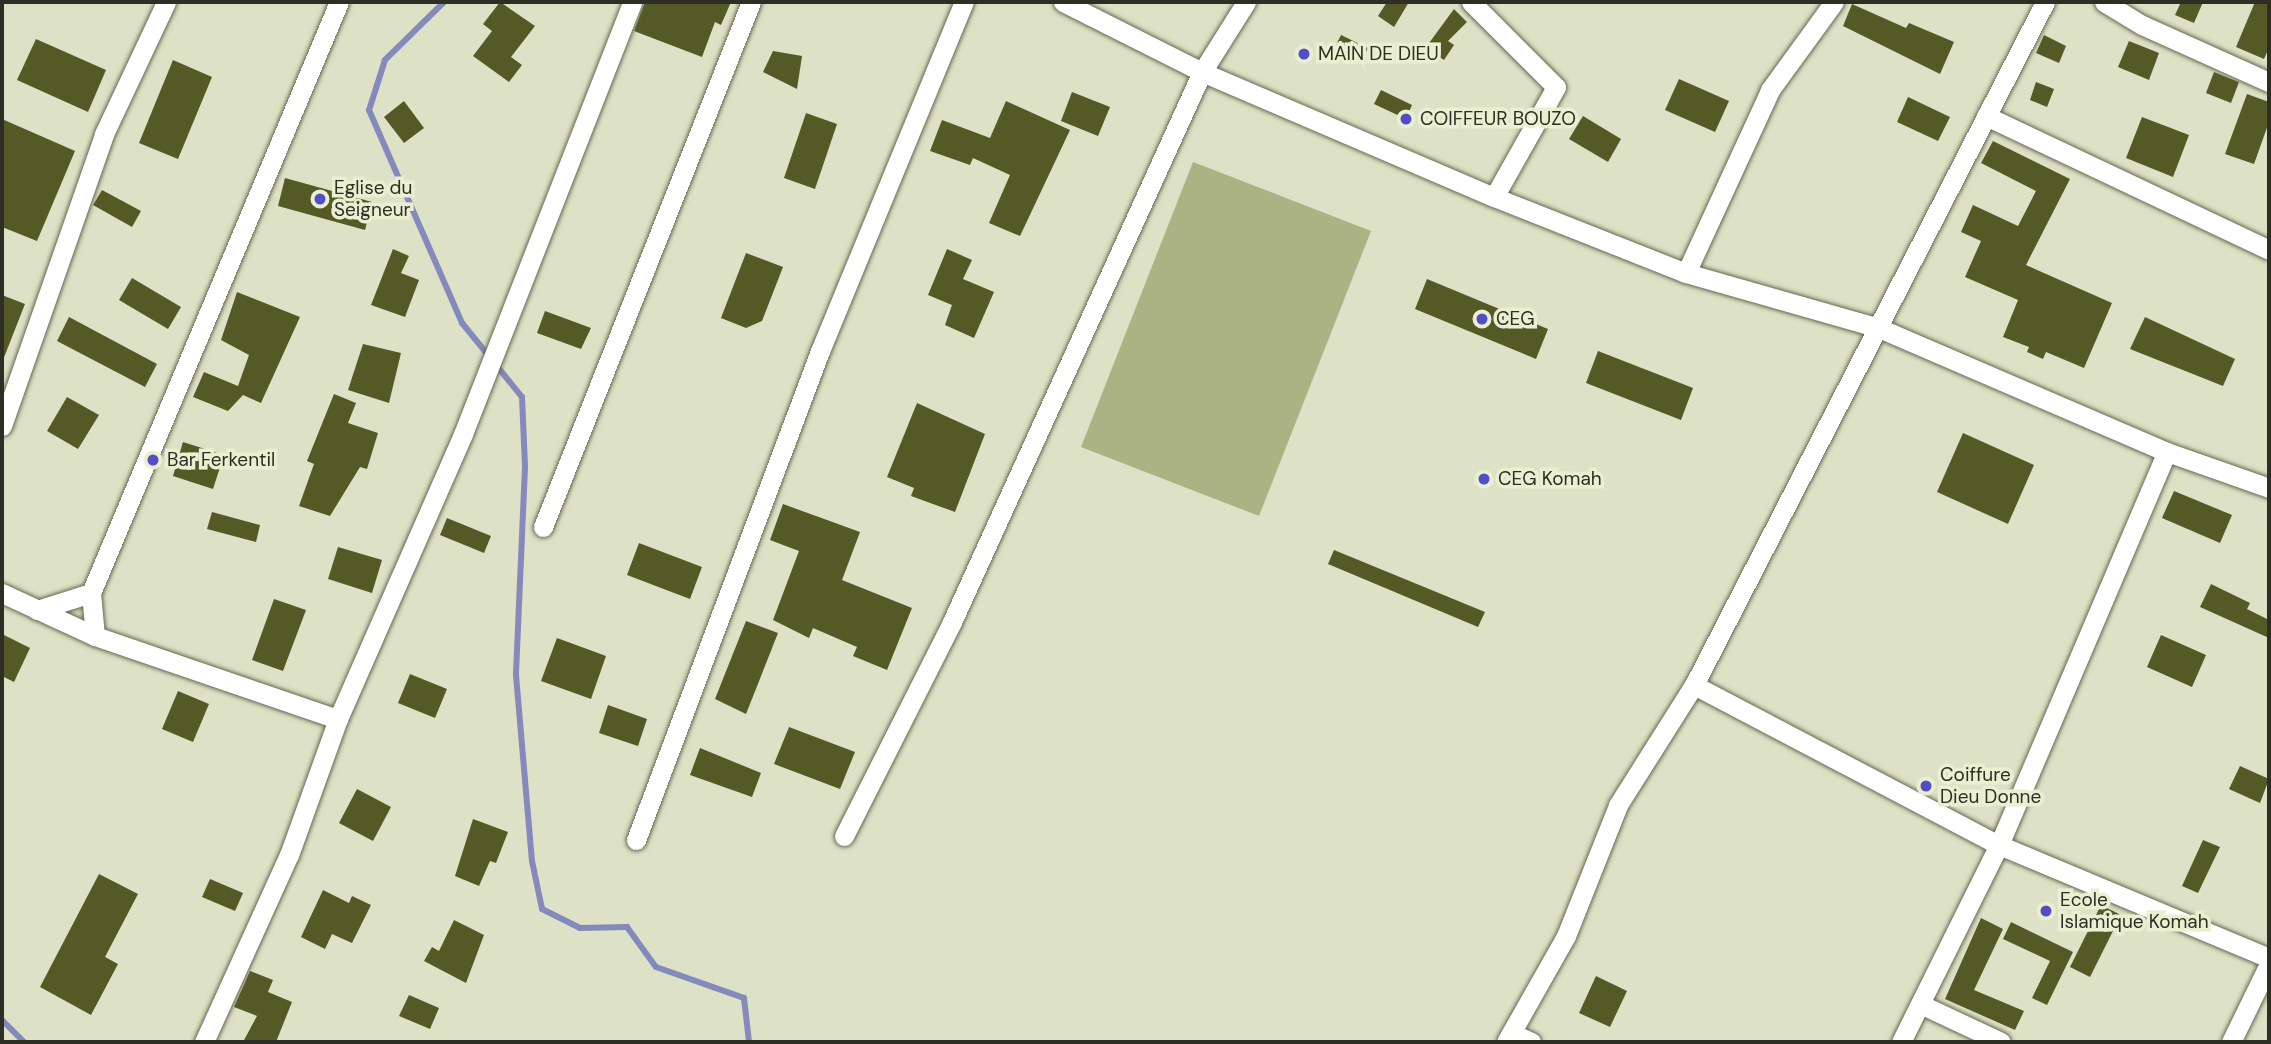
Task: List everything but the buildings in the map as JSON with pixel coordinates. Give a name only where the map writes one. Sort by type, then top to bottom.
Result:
[{"type":"street","points":[[2,426],[104,134],[166,2]]},
{"type":"street","points":[[204,1042],[289,855],[338,719],[463,434],[632,2]]},
{"type":"street","points":[[543,527],[751,2]]},
{"type":"street","points":[[636,840],[820,351],[964,2]]},
{"type":"street","points":[[1063,2],[1086,6],[1202,72],[1494,197],[1686,273],[1879,328],[2167,452],[2269,488]]},
{"type":"street","points":[[844,836],[952,622],[1202,72],[1246,2]]},
{"type":"street","points":[[1471,2],[1556,87],[1494,197]]},
{"type":"street","points":[[1686,273],[1770,90],[1834,2]]},
{"type":"street","points":[[1531,1042],[1509,1038],[1566,936],[1618,805],[1694,685],[2045,2]]},
{"type":"street","points":[[2104,2],[2142,26],[2269,82]]},
{"type":"street","points":[[95,636],[91,593],[336,3]]},
{"type":"street","points":[[1986,117],[2269,250]]},
{"type":"street","points":[[1901,1042],[1999,845],[2167,452]]},
{"type":"street","points":[[2,593],[95,636],[338,719]]},
{"type":"street","points":[[37,610],[91,593]]},
{"type":"street","points":[[1694,685],[1999,845],[2269,958]]},
{"type":"street","points":[[2231,1042],[2269,964]]},
{"type":"street","points":[[1920,1004],[2001,1042]]},
{"type":"green space","points":[[1193,162],[1371,231],[1259,516],[1081,447]]},
{"type":"waterway","points":[[444,2],[385,60],[369,110],[462,323],[489,356]]},
{"type":"waterway","points":[[496,365],[522,397],[525,467],[516,675],[532,861],[542,909],[580,928],[627,927],[656,967],[744,998],[749,1042]]},
{"type":"waterway","points":[[2,1020],[24,1042]]},
{"type":"place","name":"MAIN DE DIEU","points":[[1304,54]]},
{"type":"place","name":"COIFFEUR BOUZO","points":[[1406,119]]},
{"type":"place","name":"Eglise du Seigneur","points":[[320,199]]},
{"type":"place","name":"CEG","points":[[1482,319]]},
{"type":"place","name":"Bar Ferkentil","points":[[153,460]]},
{"type":"place","name":"CEG Komah","points":[[1484,479]]},
{"type":"place","name":"Coiffure Dieu Donne","points":[[1926,786]]},
{"type":"place","name":"Ecole Islamique Komah","points":[[2046,911]]}]
